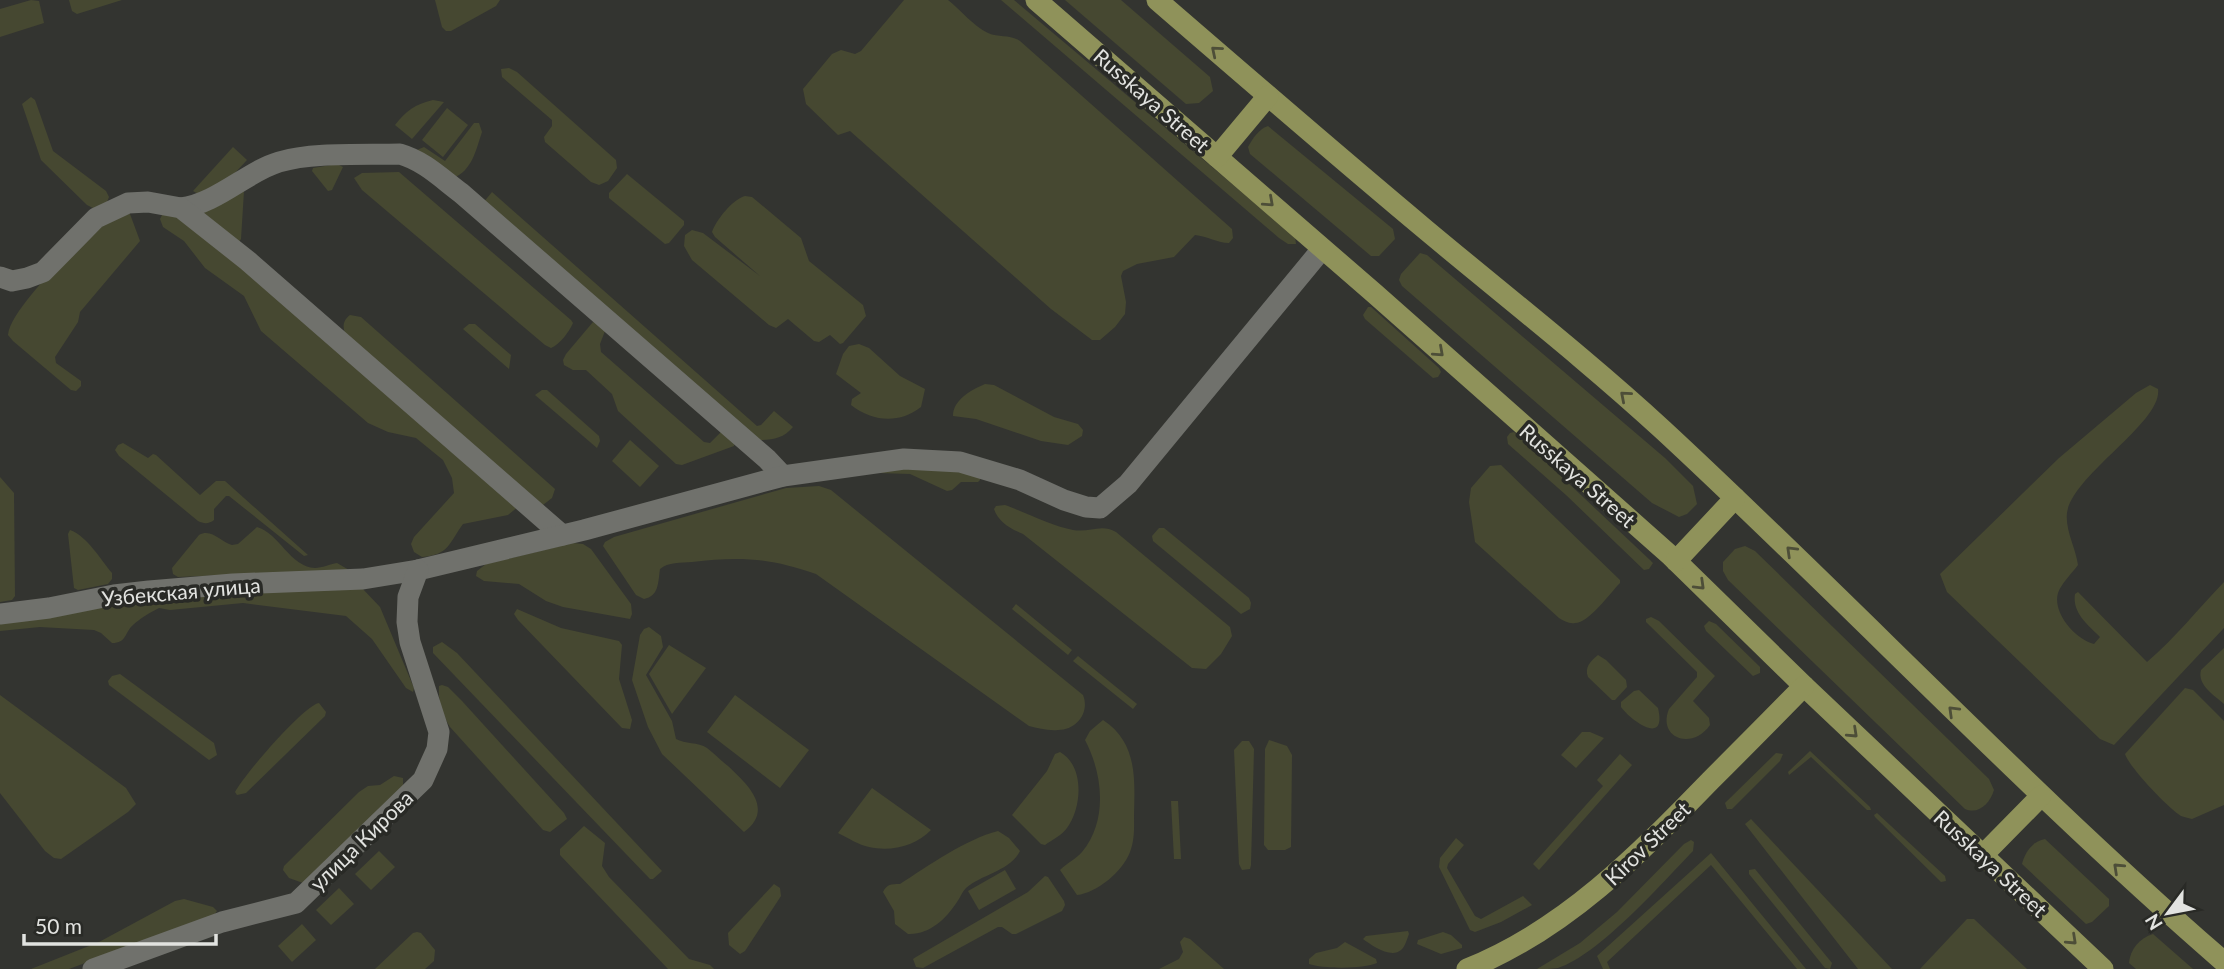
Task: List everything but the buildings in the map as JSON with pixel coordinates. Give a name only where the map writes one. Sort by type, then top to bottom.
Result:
[{"type":"main road","name":"Russkaya Street","points":[[1036,0],[1676,561],[2102,969]]},
{"type":"main road","points":[[1157,0],[1629,399],[1735,498],[2041,796],[2148,896],[2224,962]]},
{"type":"main road","points":[[1217,157],[1268,96]]},
{"type":"main road","points":[[1676,561],[1735,498]]},
{"type":"main road","name":"Kirov Street","points":[[1467,969],[1539,933],[1598,889],[1804,686]]},
{"type":"main road","points":[[1982,856],[2041,796]]},
{"type":"street","points":[[0,276],[12,281],[43,272],[96,218],[128,203],[148,202],[181,208],[200,203],[278,162],[327,156],[408,156],[424,164],[471,202],[757,450],[783,476]]},
{"type":"street","points":[[181,208],[248,261],[562,535]]},
{"type":"street","name":"Узбекская улица","points":[[0,614],[149,591],[233,584],[363,579],[418,570],[783,476],[904,459],[960,462],[1020,480],[1064,500],[1100,508],[1128,484],[1322,249]]},
{"type":"street","name":"улица Кирова","points":[[93,969],[222,922],[296,903],[423,780],[438,749],[439,732],[407,622],[408,597],[418,570]]},
{"type":"green space","points":[[31,0],[39,1],[44,23],[0,37],[0,9]]},
{"type":"green space","points":[[69,0],[122,0],[77,14],[72,11]]},
{"type":"green space","points":[[435,0],[500,0],[496,6],[451,31],[446,31],[442,27]]},
{"type":"green space","points":[[904,0],[948,0],[983,30],[1020,41],[1232,229],[1233,238],[1229,243],[1225,243],[1195,235],[1174,257],[1137,264],[1123,271],[1121,276],[1126,302],[1125,314],[1100,340],[1092,340],[1051,309],[850,131],[838,135],[806,104],[803,89],[832,54],[841,50],[855,54],[861,51]]},
{"type":"green space","points":[[1001,0],[1014,0],[1295,237],[1296,244],[1288,244],[1279,238]]},
{"type":"green space","points":[[1065,0],[1121,0],[1210,77],[1213,91],[1199,103],[1186,104]]},
{"type":"green space","points":[[509,68],[517,72],[616,160],[617,168],[608,181],[599,185],[591,182],[545,142],[544,137],[552,126],[552,120],[502,77],[501,69]]},
{"type":"green space","points":[[31,97],[35,100],[53,151],[106,191],[109,197],[107,202],[95,209],[87,205],[41,160],[22,104]]},
{"type":"green space","points":[[433,100],[444,102],[412,139],[395,125],[411,109]]},
{"type":"green space","points":[[447,108],[468,125],[443,157],[422,140]]},
{"type":"green space","points":[[474,123],[479,123],[482,132],[475,153],[465,170],[453,178],[417,150],[424,147],[445,161]]},
{"type":"green space","points":[[1268,126],[1393,229],[1395,239],[1379,256],[1371,256],[1250,154],[1248,147],[1259,131]]},
{"type":"green space","points":[[233,147],[247,160],[221,188],[200,195],[193,191]]},
{"type":"green space","points":[[337,164],[343,167],[332,190],[328,191],[312,171],[313,168]]},
{"type":"green space","points":[[399,172],[571,320],[573,323],[561,341],[551,348],[545,345],[362,190],[354,178],[362,173]]},
{"type":"green space","points":[[627,174],[684,221],[684,225],[669,243],[665,244],[609,198],[609,193]]},
{"type":"green space","points":[[244,191],[241,239],[238,243],[201,214]]},
{"type":"green space","points":[[492,192],[757,426],[774,411],[793,427],[777,438],[757,440],[483,203]]},
{"type":"green space","points":[[745,196],[752,197],[801,238],[809,261],[863,305],[866,316],[843,343],[840,344],[830,335],[819,342],[814,341],[788,319],[776,328],[769,325],[692,260],[684,246],[685,235],[692,230],[703,233],[760,276],[712,232],[735,201]]},
{"type":"green space","points":[[179,210],[519,506],[508,515],[463,524],[447,547],[438,554],[422,557],[414,552],[411,544],[414,537],[454,493],[452,478],[443,460],[416,438],[388,432],[368,423],[261,331],[244,296],[205,268],[184,241],[163,227],[160,219],[163,213]]},
{"type":"green space","points":[[130,214],[140,241],[80,312],[78,322],[55,357],[56,363],[81,381],[81,386],[76,391],[71,390],[13,341],[8,335],[10,326],[40,284],[64,258],[75,254],[96,228],[119,216]]},
{"type":"green space","points":[[1420,253],[1427,255],[1665,458],[1693,486],[1697,504],[1687,514],[1679,517],[1652,503],[1402,286],[1399,280],[1401,274]]},
{"type":"green space","points":[[1368,307],[1439,368],[1441,372],[1438,377],[1433,378],[1365,319],[1363,315]]},
{"type":"green space","points":[[350,315],[361,317],[555,489],[552,498],[539,508],[347,339],[344,326]]},
{"type":"green space","points":[[593,322],[601,325],[605,331],[600,344],[601,352],[704,442],[710,443],[721,432],[735,440],[734,446],[682,465],[676,464],[618,411],[612,394],[586,370],[573,370],[564,365],[566,354]]},
{"type":"green space","points":[[469,324],[475,324],[511,355],[509,369],[463,329]]},
{"type":"green space","points":[[859,344],[869,348],[900,376],[925,389],[921,407],[904,416],[886,419],[868,415],[851,405],[852,399],[861,393],[836,374],[849,346]]},
{"type":"green space","points":[[985,384],[994,385],[1054,417],[1078,424],[1083,430],[1082,436],[1068,445],[1041,441],[976,419],[953,416],[959,400]]},
{"type":"green space","points":[[2150,385],[2158,389],[2156,402],[2147,417],[2084,482],[2073,498],[2067,519],[2078,565],[2059,590],[2059,609],[2073,631],[2094,644],[2100,637],[2078,613],[2075,594],[2078,592],[2147,662],[2224,582],[2224,628],[2114,745],[2100,739],[1947,592],[1940,574],[2059,458],[2136,393]]},
{"type":"green space","points":[[547,390],[599,436],[597,448],[535,395]]},
{"type":"green space","points":[[1514,432],[1653,563],[1649,569],[1644,570],[1508,444],[1507,437]]},
{"type":"green space","points":[[630,440],[659,466],[640,487],[612,461]]},
{"type":"green space","points":[[123,443],[148,458],[156,455],[200,495],[216,481],[225,481],[308,555],[304,556],[229,496],[214,509],[214,520],[206,523],[198,521],[119,456],[115,450]]},
{"type":"green space","points":[[904,464],[980,475],[980,480],[961,482],[947,491],[910,474],[878,473]]},
{"type":"green space","points":[[1501,465],[1620,580],[1599,607],[1581,622],[1571,623],[1559,618],[1475,542],[1469,502],[1471,488],[1490,466]]},
{"type":"green space","points":[[0,477],[14,493],[15,596],[12,600],[0,602]]},
{"type":"green space","points":[[819,486],[831,490],[1083,695],[1085,708],[1080,719],[1065,729],[1051,730],[1029,726],[816,574],[754,560],[675,563],[660,569],[655,592],[644,599],[636,595],[603,546],[614,537],[786,488]]},
{"type":"green space","points":[[1005,505],[1065,528],[1079,531],[1105,528],[1116,532],[1230,627],[1232,636],[1221,654],[1206,669],[1192,668],[1023,534],[1002,521],[994,509],[996,506]]},
{"type":"green space","points":[[257,527],[265,530],[291,556],[306,566],[318,568],[337,563],[349,570],[178,577],[173,574],[172,568],[199,535],[212,534],[232,545],[238,544]]},
{"type":"green space","points":[[1159,528],[1164,528],[1249,598],[1250,609],[1241,614],[1153,541],[1152,536]]},
{"type":"green space","points":[[70,530],[88,543],[112,573],[108,584],[78,590],[74,588],[68,534]]},
{"type":"green space","points":[[573,543],[583,544],[591,549],[631,604],[630,619],[563,607],[546,601],[519,584],[484,581],[476,576],[477,571],[486,564]]},
{"type":"green space","points":[[1745,546],[1755,551],[1989,779],[1994,790],[1983,807],[1965,809],[1728,580],[1723,571],[1723,562],[1735,549]]},
{"type":"green space","points":[[361,587],[380,607],[414,688],[413,692],[406,688],[372,639],[346,616],[243,603],[170,610],[159,608],[130,628],[117,643],[112,643],[94,630],[40,627],[0,631],[0,618],[116,601]]},
{"type":"green space","points":[[1016,604],[1072,650],[1068,655],[1012,609]]},
{"type":"green space","points":[[517,609],[561,628],[619,641],[622,645],[619,679],[632,720],[630,729],[622,728],[518,620],[514,614]]},
{"type":"green space","points":[[1651,617],[1659,621],[1715,676],[1693,701],[1709,718],[1710,725],[1694,738],[1678,738],[1672,734],[1667,719],[1669,709],[1697,677],[1697,672],[1646,622],[1646,619]]},
{"type":"green space","points":[[1709,621],[1716,624],[1760,667],[1760,673],[1753,676],[1706,631],[1704,626]]},
{"type":"green space","points":[[649,627],[661,636],[663,647],[646,675],[672,721],[676,739],[707,748],[743,781],[755,797],[757,815],[744,832],[662,754],[648,727],[632,680],[640,635]]},
{"type":"green space","points":[[442,642],[457,653],[662,871],[650,879],[433,653],[433,647]]},
{"type":"green space","points":[[669,645],[706,668],[672,714],[649,674]]},
{"type":"green space","points":[[2224,648],[2224,704],[2207,689],[2200,675],[2201,670]]},
{"type":"green space","points":[[1598,655],[1626,680],[1627,687],[1615,700],[1588,677],[1588,667]]},
{"type":"green space","points":[[1078,656],[1137,704],[1133,709],[1073,661]]},
{"type":"green space","points":[[120,674],[214,743],[217,755],[209,760],[109,685],[108,681],[112,676]]},
{"type":"green space","points":[[439,686],[448,687],[462,701],[567,819],[550,832],[543,830],[450,727],[440,703]]},
{"type":"green space","points":[[2185,688],[2193,690],[2224,721],[2224,805],[2192,819],[2181,816],[2168,805],[2141,777],[2125,754]]},
{"type":"green space","points":[[1639,690],[1658,708],[1658,726],[1653,728],[1640,724],[1621,707],[1621,702]]},
{"type":"green space","points":[[0,695],[126,788],[136,804],[61,859],[54,858],[45,851],[0,793]]},
{"type":"green space","points":[[735,695],[809,750],[780,788],[707,732]]},
{"type":"green space","points":[[319,703],[326,712],[325,716],[246,793],[237,795],[235,792],[240,784],[274,742],[311,707]]},
{"type":"green space","points":[[1103,720],[1122,739],[1132,762],[1132,847],[1122,866],[1101,886],[1077,895],[1060,870],[1082,852],[1096,826],[1099,782],[1085,740],[1090,731]]},
{"type":"green space","points":[[1582,732],[1590,732],[1604,738],[1576,768],[1561,755]]},
{"type":"green space","points":[[1269,740],[1287,746],[1292,755],[1291,847],[1285,850],[1268,850],[1264,845],[1265,749]]},
{"type":"green space","points":[[1242,741],[1249,741],[1254,749],[1251,865],[1250,869],[1242,870],[1239,864],[1234,750]]},
{"type":"green space","points":[[1810,751],[1871,810],[1867,810],[1811,757],[1789,775],[1788,772]]},
{"type":"green space","points":[[1060,752],[1074,767],[1078,799],[1067,828],[1045,845],[1012,815],[1047,771],[1055,754]]},
{"type":"green space","points":[[1776,753],[1783,754],[1780,761],[1732,809],[1727,809],[1725,803]]},
{"type":"green space","points":[[1620,754],[1632,765],[1539,870],[1533,864],[1603,786],[1597,780]]},
{"type":"green space","points":[[394,776],[403,778],[403,789],[303,883],[289,878],[283,870],[284,866],[359,792],[368,786],[380,785]]},
{"type":"green space","points":[[872,788],[931,830],[911,844],[886,849],[865,846],[838,833]]},
{"type":"green space","points":[[1171,801],[1178,801],[1181,859],[1174,859]]},
{"type":"green space","points":[[1877,813],[1945,876],[1946,881],[1941,882],[1875,817]]},
{"type":"green space","points":[[1751,819],[1892,969],[1858,969],[1745,824]]},
{"type":"green space","points":[[584,826],[605,843],[602,866],[609,877],[689,959],[710,965],[714,969],[668,969],[560,855],[560,849]]},
{"type":"green space","points":[[998,831],[1009,838],[1020,851],[1010,863],[966,888],[948,914],[930,929],[908,934],[895,924],[894,911],[883,892],[886,887],[900,884],[960,847]]},
{"type":"green space","points":[[1456,838],[1464,845],[1447,868],[1475,916],[1481,919],[1523,896],[1532,905],[1501,922],[1475,932],[1470,930],[1439,867],[1440,858]]},
{"type":"green space","points":[[2045,839],[2109,899],[2109,906],[2092,922],[2086,924],[2022,864],[2030,848]]},
{"type":"green space","points":[[1691,840],[1694,842],[1693,851],[1611,934],[1574,961],[1558,968],[1537,969],[1580,943],[1617,912]]},
{"type":"green space","points":[[379,851],[395,867],[371,890],[355,874]]},
{"type":"green space","points":[[1711,853],[1806,969],[1797,969],[1711,865],[1607,962],[1610,969],[1603,969],[1597,956]]},
{"type":"green space","points":[[1755,869],[1832,963],[1830,969],[1825,968],[1749,874],[1749,870]]},
{"type":"green space","points":[[1005,870],[1016,889],[979,910],[968,891]]},
{"type":"green space","points":[[1045,876],[1064,901],[1062,911],[1016,934],[998,927],[923,968],[916,967],[913,959],[1028,892]]},
{"type":"green space","points":[[774,884],[780,888],[781,896],[745,951],[740,954],[729,945],[728,933]]},
{"type":"green space","points":[[339,888],[354,904],[331,925],[316,910]]},
{"type":"green space","points":[[184,899],[213,907],[217,911],[214,915],[69,969],[31,969],[99,942],[175,901]]},
{"type":"green space","points":[[1967,919],[1974,919],[2027,969],[1920,969]]},
{"type":"green space","points":[[302,924],[316,940],[292,962],[278,946]]},
{"type":"green space","points":[[1408,931],[1405,945],[1401,950],[1392,953],[1363,939],[1366,936]]},
{"type":"green space","points":[[1443,932],[1451,935],[1462,948],[1441,954],[1417,944],[1418,940]]},
{"type":"green space","points":[[413,933],[421,933],[435,950],[434,961],[425,969],[375,969]]},
{"type":"green space","points":[[2153,934],[2193,969],[2136,969],[2129,963],[2136,945]]},
{"type":"green space","points":[[1184,937],[1190,939],[1224,969],[1159,969],[1179,959],[1183,952],[1180,942]]},
{"type":"green space","points":[[1345,942],[1376,959],[1377,963],[1343,968],[1309,964],[1309,959],[1316,953],[1337,948]]}]
